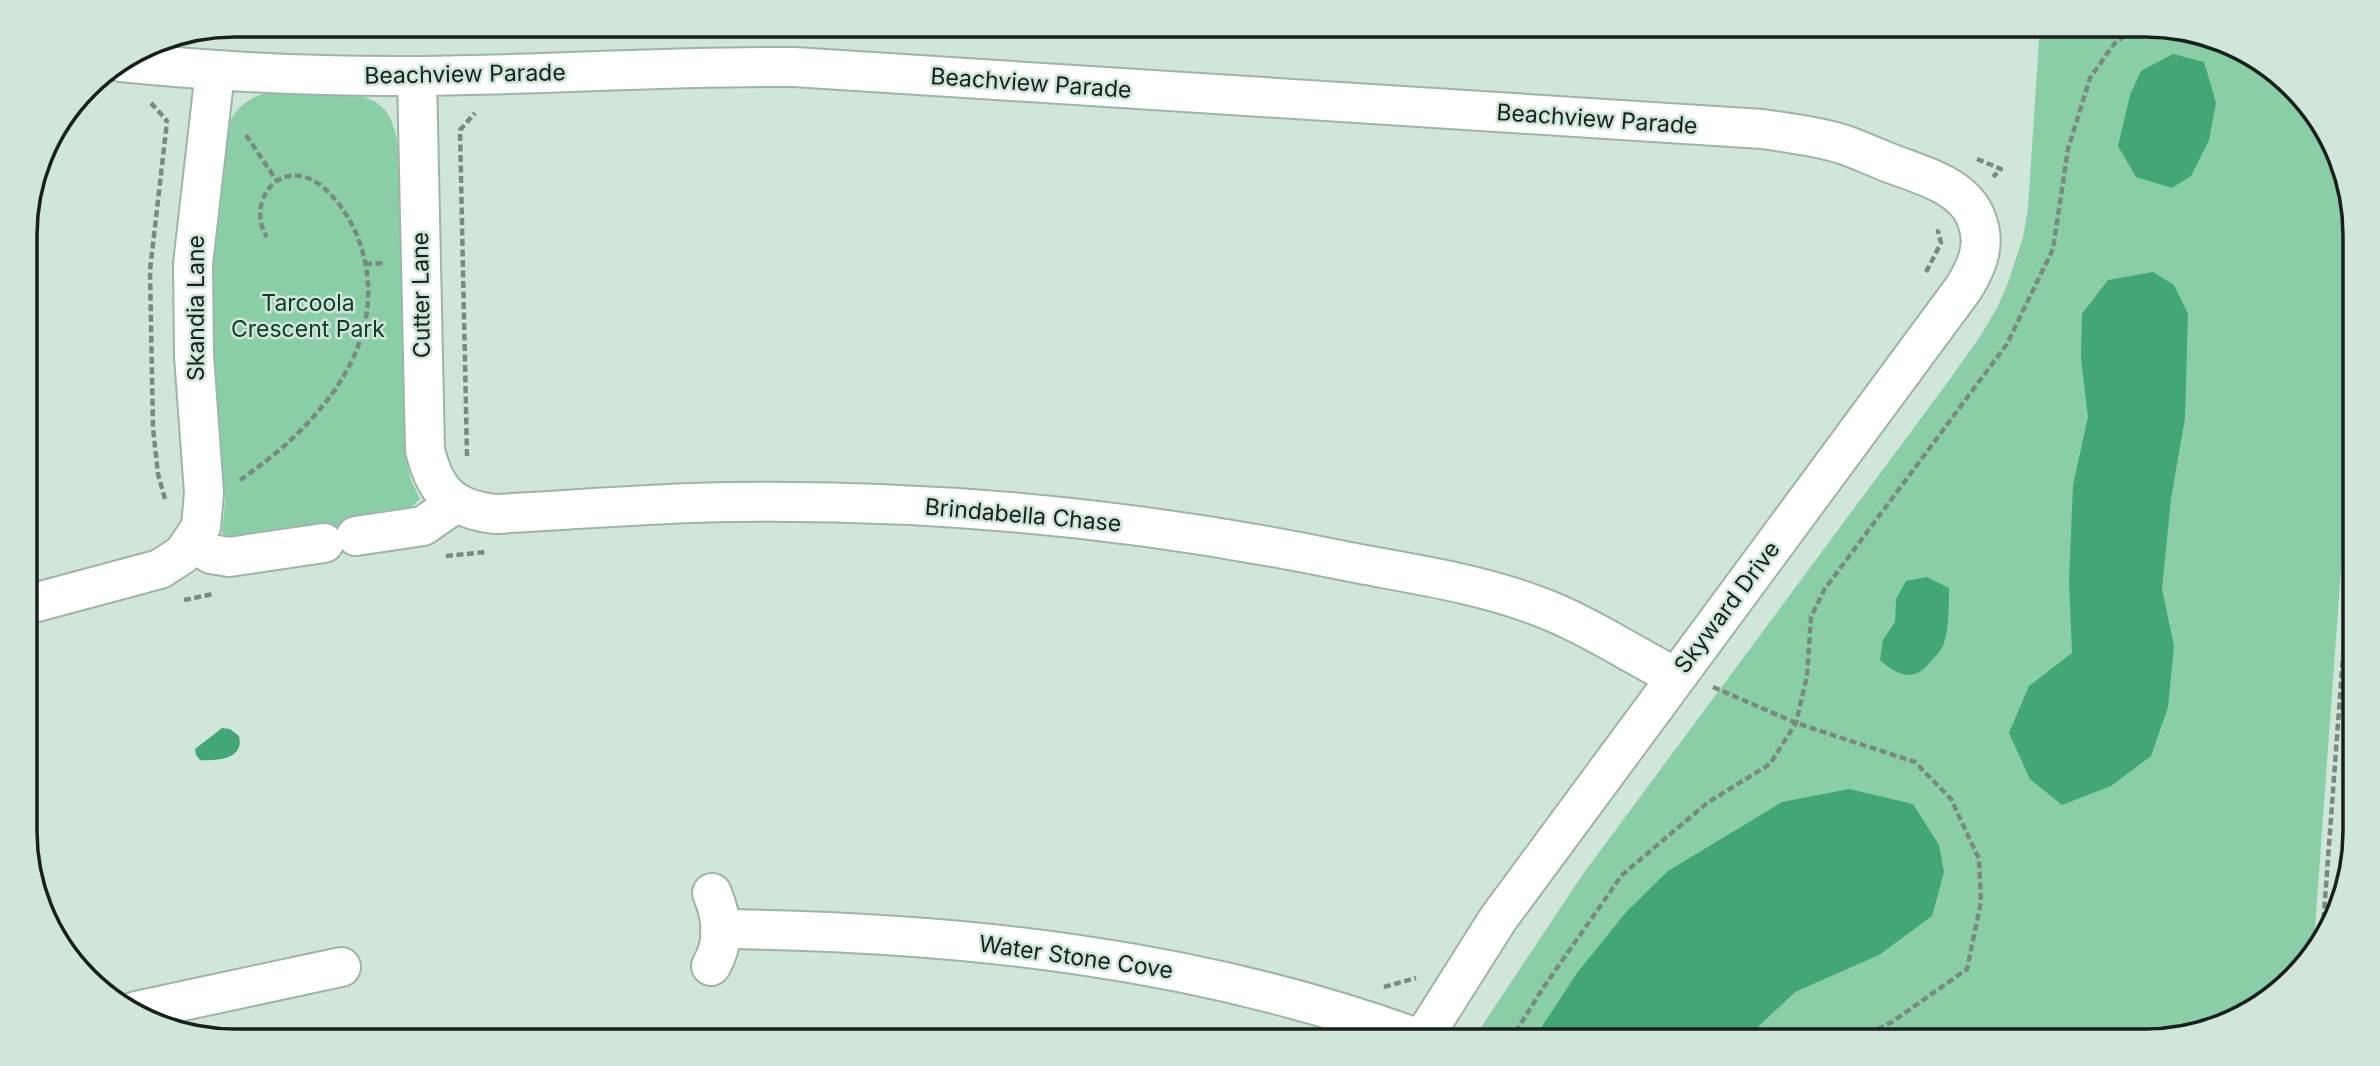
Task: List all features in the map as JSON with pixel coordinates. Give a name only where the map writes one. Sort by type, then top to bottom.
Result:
[{"type":"street","name":"Beachview Parade","points":[[135,64],[215,72],[330,76],[794,67],[1762,129],[1843,144],[1933,180]]},
{"type":"street","name":"Skandia Lane","points":[[192,542],[201,527],[204,493],[194,356],[193,264],[215,72]]},
{"type":"street","name":"Cutter Lane","points":[[417,76],[425,450],[431,473],[439,488],[456,502]]},
{"type":"street","name":"Skyward Drive","points":[[1429,1029],[1498,919],[1973,273],[1981,246],[1976,217],[1968,204],[1957,194],[1933,180]]},
{"type":"street","points":[[37,602],[160,569],[174,562],[192,542],[211,554],[229,558],[423,526],[456,502]]},
{"type":"street","name":"Brindabella Chase","points":[[456,502],[475,512],[495,514],[656,504],[899,504],[1055,516],[1172,530],[1302,552],[1492,592],[1534,604],[1572,620],[1676,677]]},
{"type":"street","name":"Water Stone Cove","points":[[710,965],[718,953],[716,911],[879,934],[1026,947],[1093,957],[1255,988],[1362,1017],[1393,1029]]},
{"type":"street","points":[[147,1008],[341,967]]},
{"type":"path","points":[[1517,1029],[1622,875],[1707,803],[1770,764],[1796,723],[1807,676],[1811,617],[1824,590],[2007,344],[2053,249],[2068,149],[2090,78],[2114,44],[2122,37]]},
{"type":"path","points":[[149,100],[167,122],[211,113],[234,117],[277,181]]},
{"type":"path","points":[[467,461],[460,130],[479,110]]},
{"type":"path","points":[[236,483],[260,467],[287,442],[338,388],[356,355],[367,320],[368,287],[360,244],[344,212],[316,182],[295,176],[277,181],[260,205],[259,221],[267,237]]},
{"type":"path","points":[[2324,916],[2343,656]]},
{"type":"path","points":[[1676,677],[1695,678],[1796,723],[1915,762],[1951,799],[1979,859],[1981,902],[1967,970],[1878,1029]]},
{"type":"green space","points":[[2039,37],[2171,38],[2221,52],[2244,63],[2285,95],[2317,136],[2328,159],[2342,209],[2343,542],[2315,934],[2285,971],[2244,1003],[2209,1019],[2158,1029],[1480,1029],[1583,874],[1981,335],[2008,283],[2023,237],[2028,208]]},
{"type":"green space","name":"Tarcoola Crescent Park","points":[[271,91],[327,93],[369,99],[386,111],[396,134],[399,151],[407,463],[420,499],[396,517],[369,527],[311,535],[296,526],[238,536],[230,547],[225,544],[222,530],[225,502],[215,408],[211,270],[227,128],[234,114],[244,104]]},
{"type":"shaded area","points":[[2173,54],[2204,62],[2216,103],[2209,140],[2191,176],[2172,188],[2136,177],[2118,146],[2130,95],[2141,71]]},
{"type":"shaded area","points":[[2153,272],[2174,285],[2188,314],[2185,418],[2171,499],[2162,589],[2174,646],[2168,707],[2151,756],[2111,786],[2062,805],[2030,779],[2009,733],[2029,686],[2072,653],[2069,581],[2073,485],[2088,417],[2081,359],[2082,314],[2108,280]]},
{"type":"shaded area","points":[[1927,577],[1949,588],[1946,637],[1943,646],[1925,668],[1913,675],[1906,675],[1893,670],[1880,660],[1883,640],[1895,622],[1896,599],[1906,581]]},
{"type":"shaded area","points":[[222,728],[230,729],[239,736],[238,750],[221,759],[200,760],[195,749]]},
{"type":"shaded area","points":[[1849,789],[1913,804],[1939,845],[1944,872],[1932,916],[1879,955],[1795,992],[1756,1029],[1540,1029],[1577,973],[1627,911],[1668,871],[1782,802]]}]
